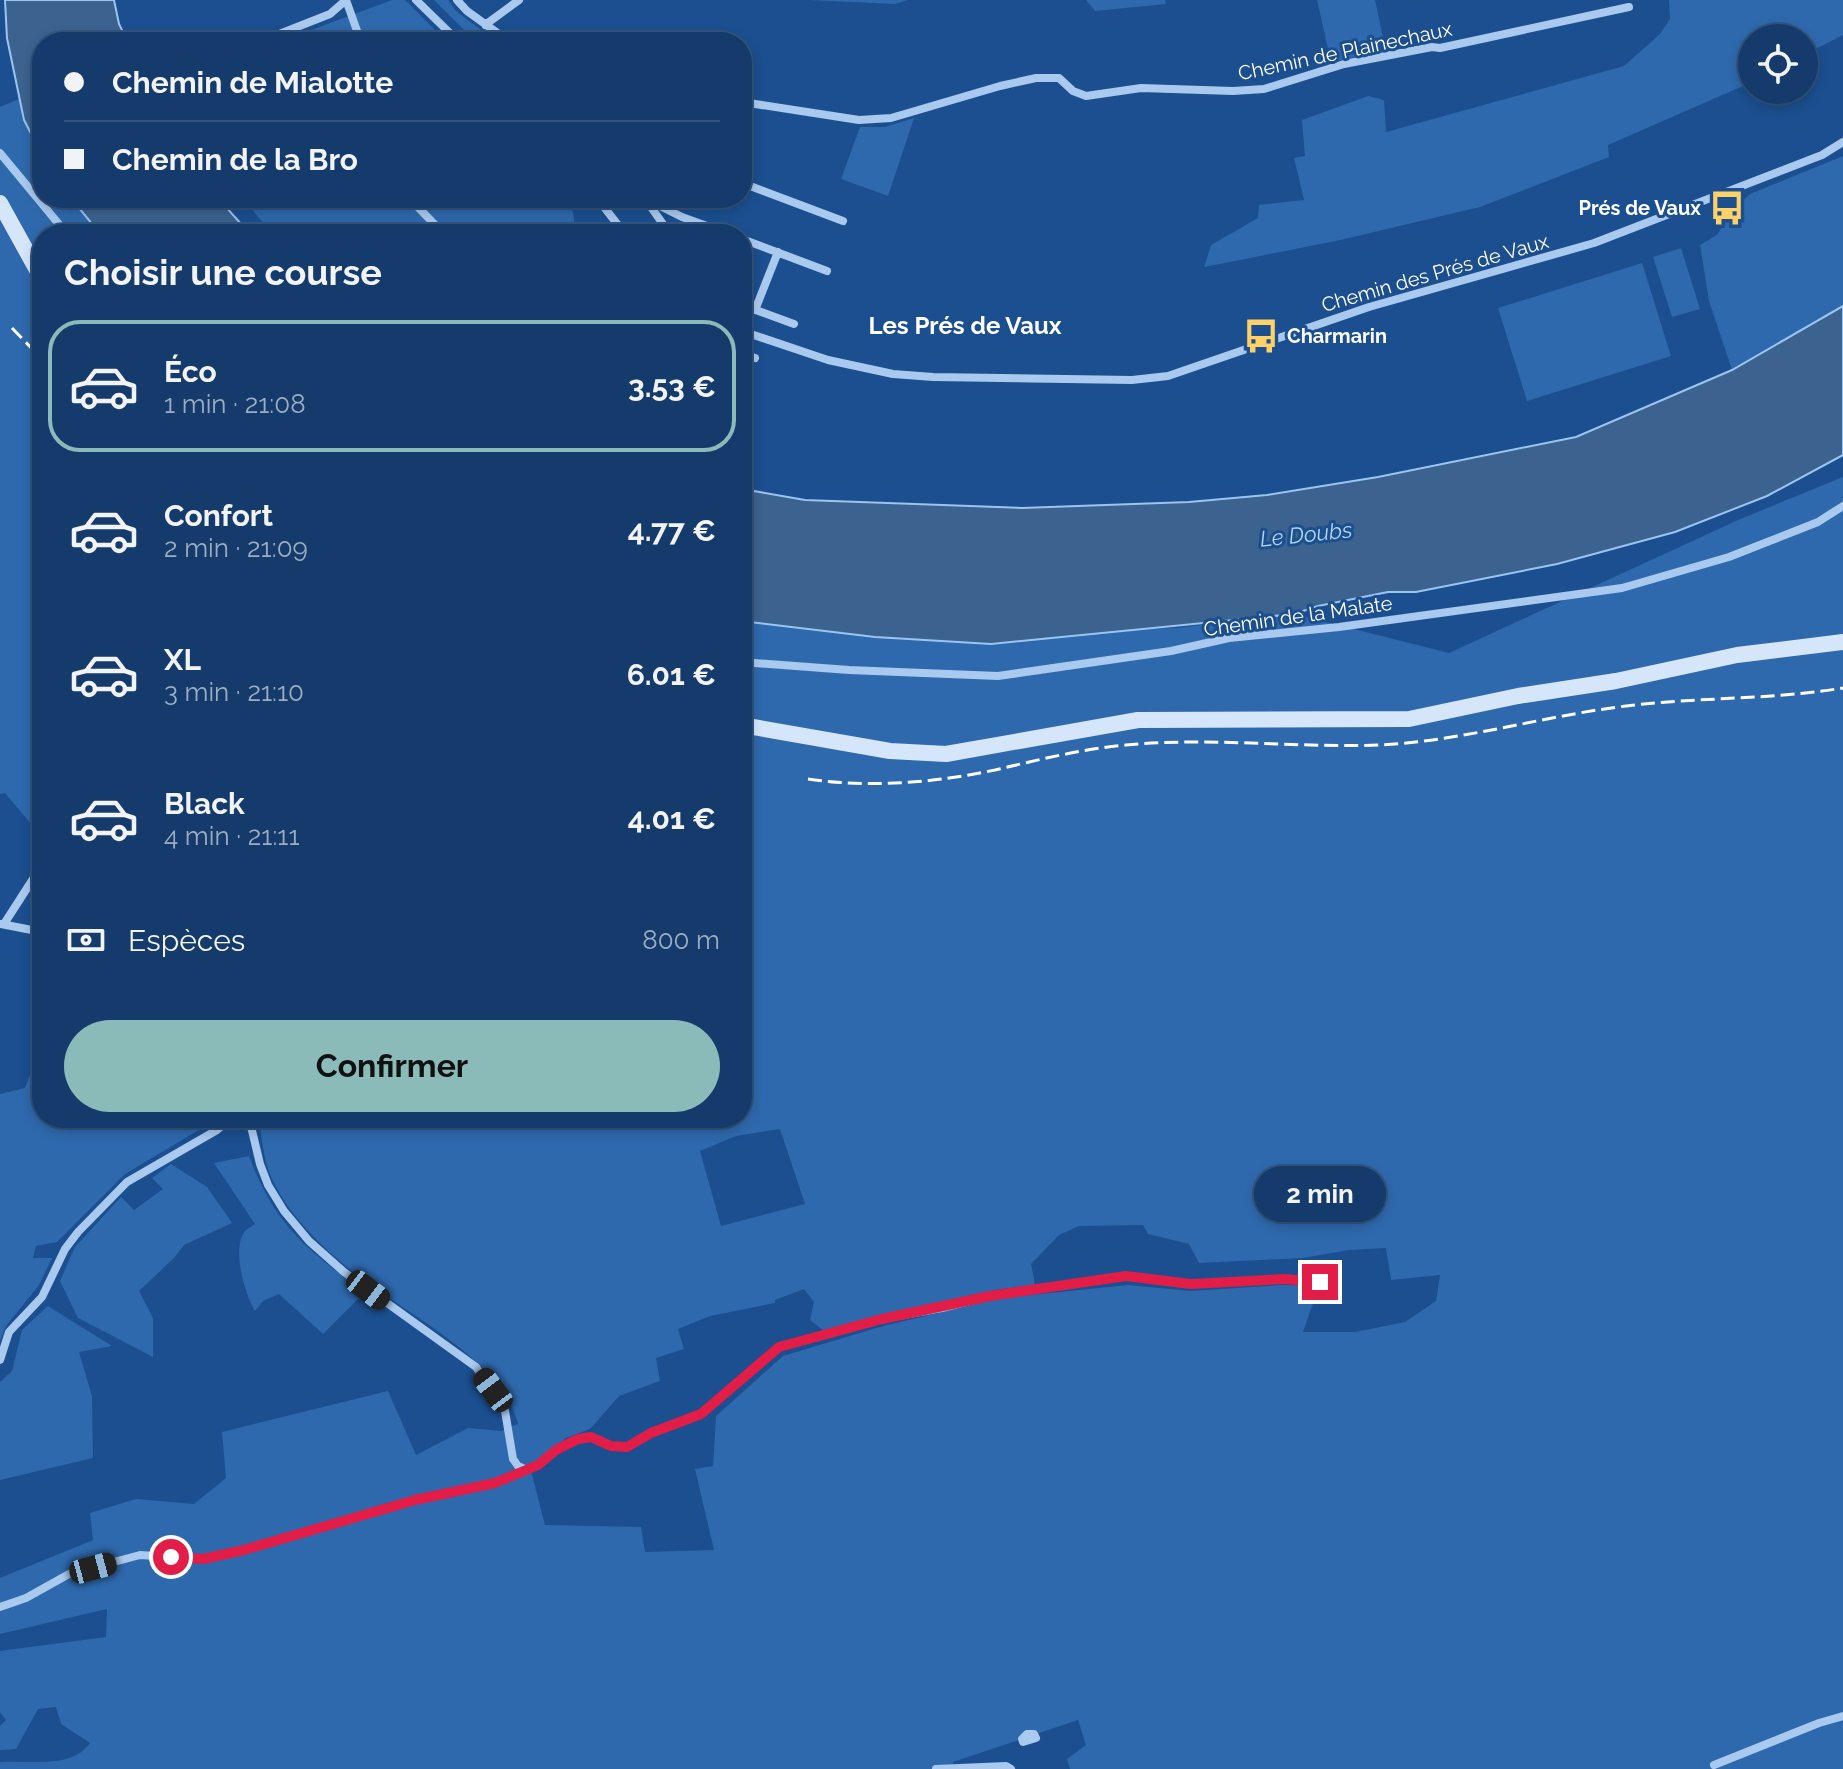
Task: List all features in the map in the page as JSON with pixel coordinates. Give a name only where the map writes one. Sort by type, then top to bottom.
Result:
[{"type":"main road","points":[[0,203],[32,261]]},
{"type":"main road","points":[[752,727],[890,751],[946,754],[1138,720],[1409,719],[1737,655],[1843,642]]},
{"type":"street","points":[[284,32],[330,14],[346,0],[357,32]]},
{"type":"street","points":[[418,0],[449,32]]},
{"type":"street","points":[[457,0],[495,32]]},
{"type":"street","points":[[485,25],[519,0]]},
{"type":"street","name":"Chemin de Plainechaux","points":[[752,104],[859,120],[891,118],[1036,78],[1059,78],[1073,91],[1086,96],[1141,88],[1264,89],[1344,64],[1440,48],[1629,7]]},
{"type":"street","name":"Chemin des Prés de Vaux","points":[[752,334],[828,360],[893,374],[1119,380],[1168,376],[1369,307],[1594,243],[1817,157],[1843,142]]},
{"type":"street","points":[[0,153],[32,192]]},
{"type":"street","points":[[752,187],[843,221]]},
{"type":"street","points":[[45,208],[59,224]]},
{"type":"street","points":[[419,208],[434,224]]},
{"type":"street","points":[[605,208],[617,224]]},
{"type":"street","points":[[664,208],[701,224]]},
{"type":"street","points":[[752,243],[827,271]]},
{"type":"street","points":[[755,310],[778,252]]},
{"type":"street","points":[[752,309],[794,324]]},
{"type":"street","name":"Chemin de la Malate","points":[[752,663],[998,676],[1171,651],[1229,638],[1339,627],[1622,588],[1729,557],[1818,522],[1843,506]]},
{"type":"street","points":[[32,880],[2,924],[32,930]]},
{"type":"street","points":[[0,1360],[9,1332],[42,1297],[65,1249],[78,1232],[127,1182],[219,1128]]},
{"type":"street","points":[[252,1128],[264,1175],[284,1211],[309,1241],[344,1272],[476,1367],[505,1411],[513,1459],[518,1466],[527,1470]]},
{"type":"street","points":[[0,1607],[26,1598],[69,1574],[140,1555],[203,1559],[415,1500],[495,1483],[527,1470],[578,1439],[591,1437],[611,1446],[627,1447],[651,1433],[701,1414],[779,1347],[882,1319],[990,1296],[1126,1276],[1191,1284],[1284,1279],[1320,1282]]},
{"type":"street","points":[[1714,1765],[1843,1716]]},
{"type":"street","points":[[936,1769],[1006,1766],[1011,1769]]},
{"type":"shaded area","points":[[392,0],[405,0],[437,32],[306,32]]},
{"type":"shaded area","points":[[434,0],[448,0],[456,11],[484,32],[466,32]]},
{"type":"shaded area","points":[[809,0],[908,0],[895,4]]},
{"type":"shaded area","points":[[1086,0],[1165,0],[1166,4],[1095,11]]},
{"type":"shaded area","points":[[1317,0],[1375,0],[1386,51],[1331,62]]},
{"type":"shaded area","points":[[1669,0],[1843,0],[1843,35],[1818,48],[1818,24],[1738,24],[1738,88],[1608,145],[1609,157],[1480,207],[1336,241],[1204,267],[1211,245],[1258,218],[1259,205],[1304,200],[1294,158],[1305,156],[1302,120],[1368,96],[1384,100],[1386,132],[1624,66],[1660,34],[1670,19]]},
{"type":"shaded area","points":[[19,99],[32,136],[32,208],[79,208],[92,224],[32,224],[32,825],[5,793],[0,794],[0,107]]},
{"type":"shaded area","points":[[914,118],[888,196],[841,179],[860,127],[885,127]]},
{"type":"shaded area","points":[[1843,156],[1843,306],[1732,370],[1709,301],[1700,245],[1717,235],[1734,209],[1750,194]]},
{"type":"shaded area","points":[[251,208],[572,208],[575,224],[264,224]]},
{"type":"shaded area","points":[[1681,248],[1700,309],[1672,317],[1653,257]]},
{"type":"shaded area","points":[[1642,263],[1671,356],[1527,401],[1498,308]]},
{"type":"shaded area","points":[[1843,477],[1843,1769],[1070,1769],[1067,1759],[1086,1745],[1078,1720],[953,1762],[953,1769],[0,1769],[0,1762],[38,1762],[73,1757],[90,1743],[61,1724],[56,1707],[38,1709],[16,1749],[0,1750],[0,1726],[6,1720],[0,1712],[0,1651],[106,1637],[107,1609],[0,1634],[0,1578],[93,1540],[90,1513],[136,1499],[194,1504],[226,1478],[222,1432],[388,1391],[416,1455],[468,1428],[501,1431],[518,1424],[508,1399],[468,1355],[331,1254],[303,1226],[270,1175],[260,1128],[752,1128],[752,622],[875,637],[1176,628],[1294,614],[1449,653],[1738,520]],"holes":[[[780,1129],[805,1204],[721,1226],[700,1151],[736,1136]],[[1143,1225],[1148,1234],[1189,1244],[1199,1263],[1303,1258],[1349,1250],[1386,1248],[1391,1280],[1440,1275],[1436,1301],[1405,1322],[1355,1332],[1303,1332],[1319,1286],[1190,1291],[1128,1285],[1002,1298],[883,1326],[783,1356],[716,1416],[713,1466],[695,1469],[714,1550],[645,1552],[641,1527],[545,1525],[531,1471],[566,1438],[590,1429],[619,1396],[660,1381],[656,1358],[684,1349],[678,1329],[710,1316],[775,1303],[775,1300],[804,1289],[814,1302],[810,1320],[824,1331],[995,1290],[1035,1285],[1031,1264],[1059,1235],[1079,1226]]]},
{"type":"shaded area","points":[[32,1069],[32,1128],[202,1128],[125,1174],[57,1242],[36,1246],[33,1258],[52,1258],[39,1285],[6,1326],[0,1341],[0,1094],[25,1088]]},
{"type":"shaded area","points":[[249,1156],[270,1201],[295,1235],[364,1293],[323,1334],[279,1294],[263,1301],[255,1311],[251,1303],[241,1271],[239,1249],[245,1231],[255,1224],[214,1163]]},
{"type":"shaded area","points":[[171,1164],[207,1187],[232,1223],[184,1245],[139,1291],[153,1318],[153,1357],[78,1318],[60,1281],[75,1247],[121,1197],[134,1210],[163,1189],[152,1178]]},
{"type":"shaded area","points":[[48,1306],[112,1346],[79,1352],[92,1396],[93,1458],[0,1480],[0,1382],[12,1371],[22,1330]]},
{"type":"water","points":[[5,0],[114,0],[123,32],[32,32],[32,136],[24,120],[7,38]]},
{"type":"water","points":[[79,208],[227,208],[241,224],[92,224]]},
{"type":"water","name":"Le Doubs","points":[[1843,306],[1843,455],[1767,496],[1675,532],[1557,564],[1416,592],[1388,592],[1294,614],[991,644],[875,637],[752,622],[752,491],[805,500],[1022,508],[1189,502],[1267,495],[1378,477],[1576,437],[1732,370]]},
{"type":"railway","points":[[12,328],[32,349]]},
{"type":"railway","points":[[808,779],[878,784],[925,781],[1093,749],[1158,743],[1348,746],[1411,743],[1626,706],[1789,695],[1843,688]]},
{"type":"place","name":"Prés de Vaux","points":[[1727,208]]},
{"type":"place","name":"Charmarin","points":[[1261,336]]},
{"type":"district","name":"Les Prés de Vaux","points":[[965,325]]},
{"type":"route","points":[[171,1557],[203,1559],[244,1550],[415,1500],[495,1483],[538,1465],[556,1450],[578,1439],[591,1437],[617,1448],[627,1447],[662,1428],[701,1414],[779,1347],[882,1319],[990,1296],[1126,1276],[1191,1284],[1284,1279],[1320,1282]]}]
